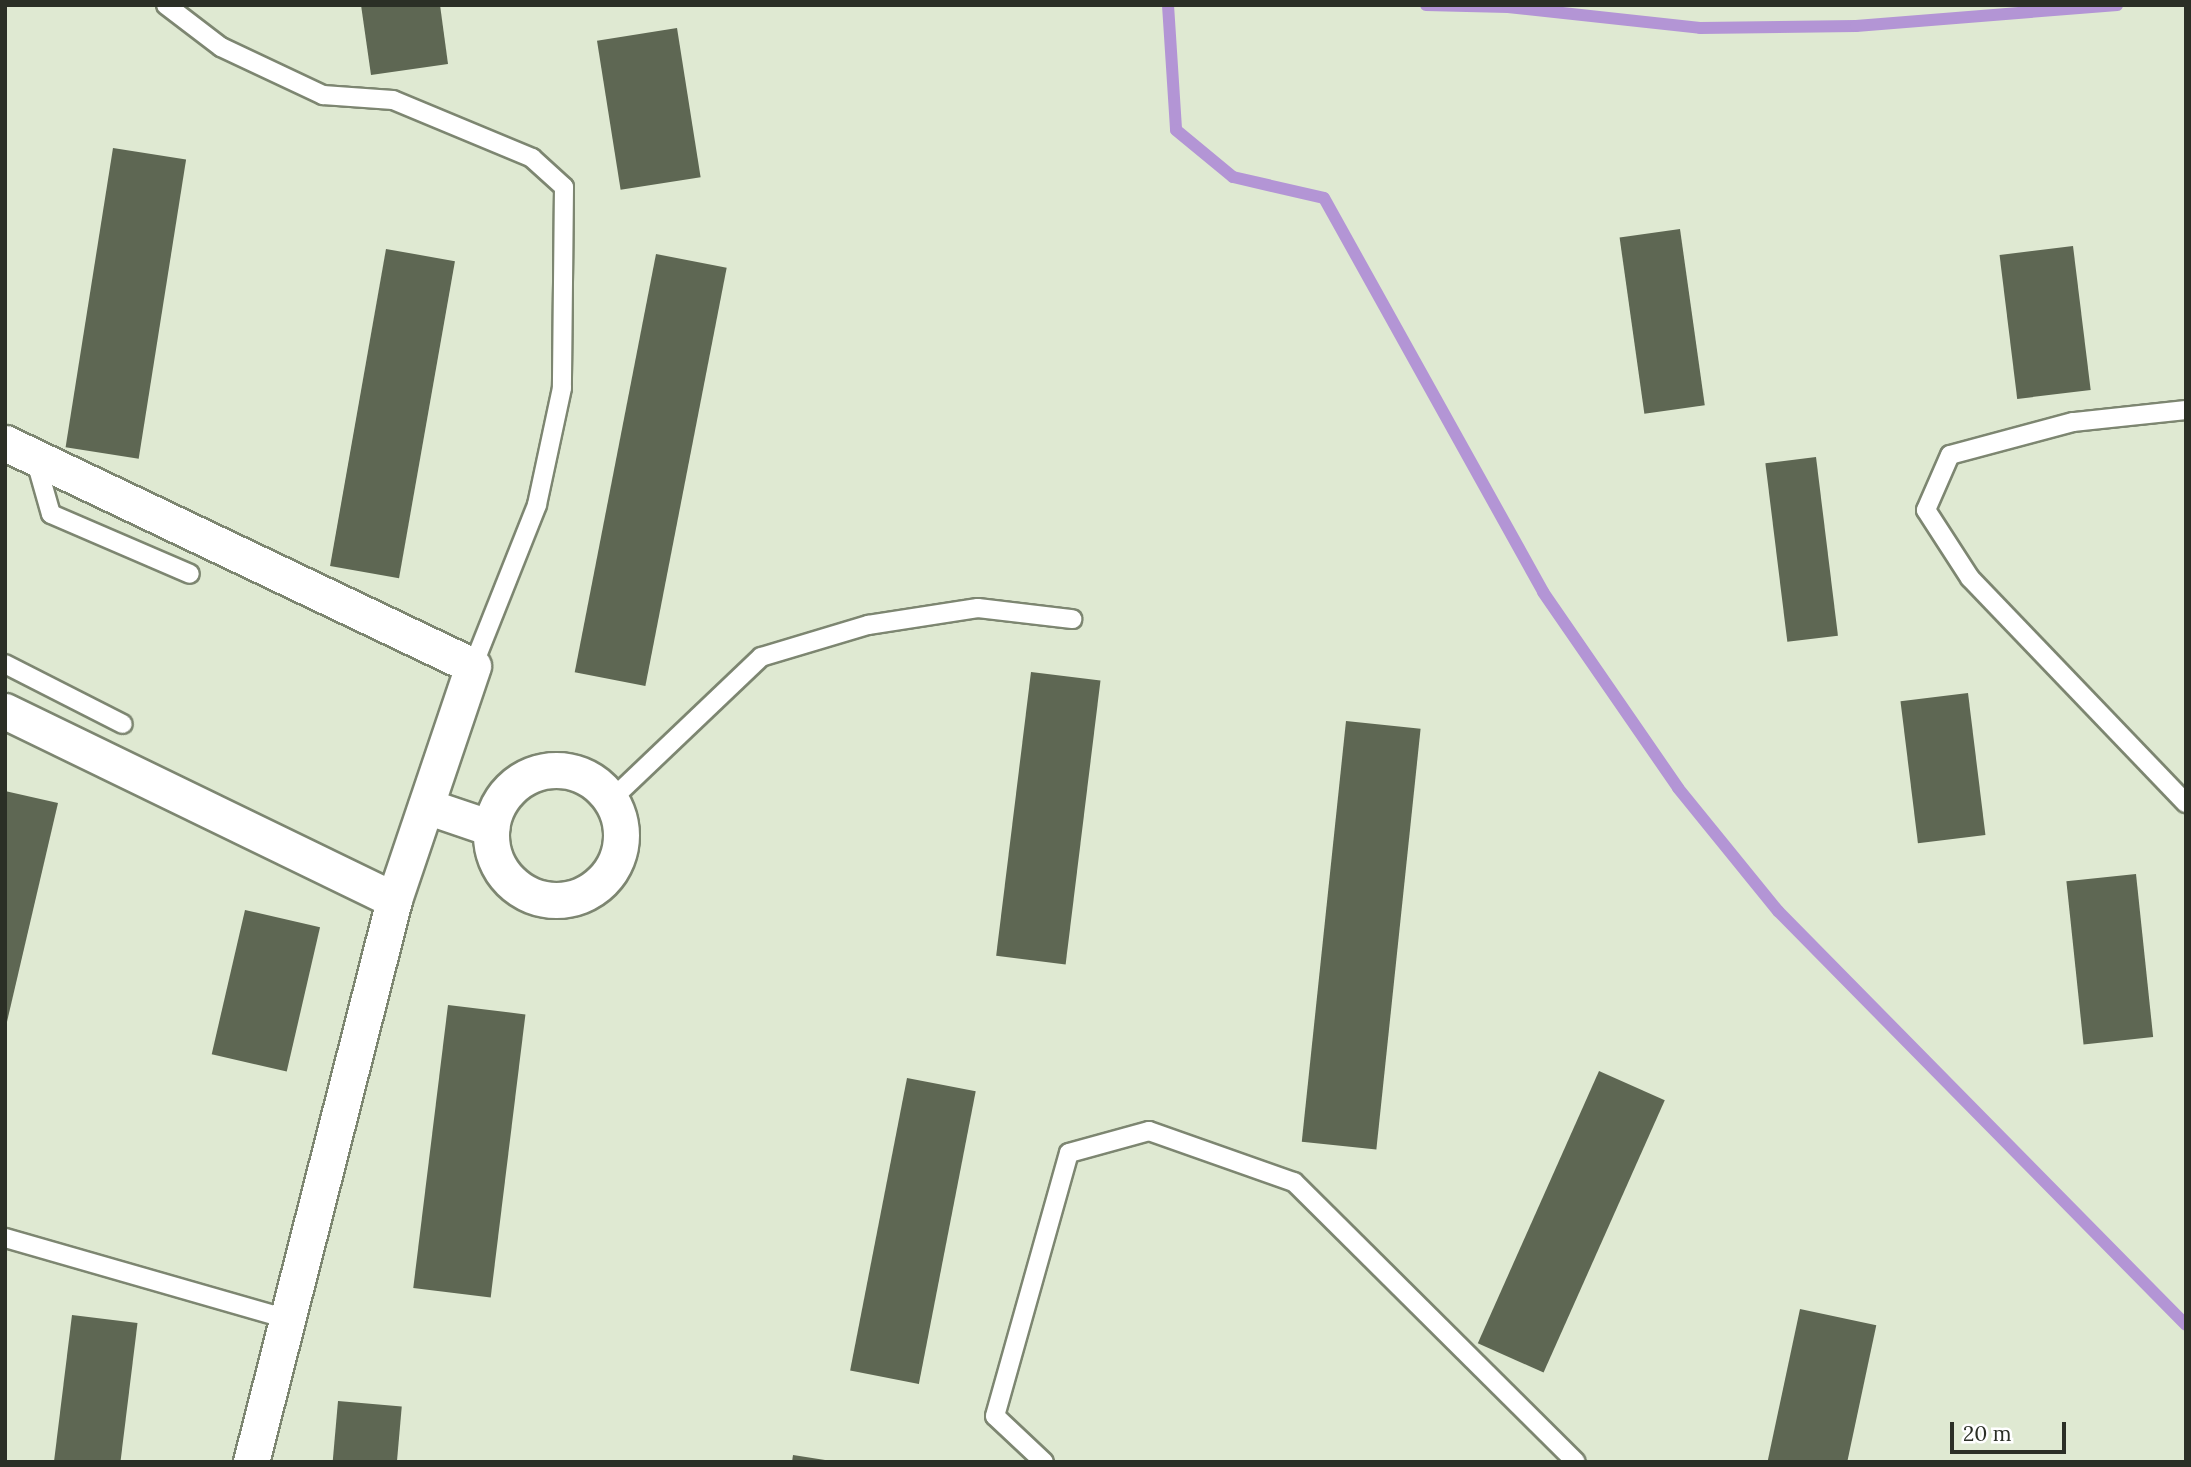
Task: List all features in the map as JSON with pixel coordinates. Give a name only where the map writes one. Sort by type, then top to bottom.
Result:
[{"type":"street","points":[[20,450],[473,666],[394,900],[251,1462]]},
{"type":"street","points":[[5,711],[394,900]]},
{"type":"street","points":[[539,771],[575,772],[612,799],[622,830],[620,853],[600,883],[568,900],[523,892],[506,878],[492,851],[491,828],[500,801],[539,771]]},
{"type":"street","points":[[426,806],[491,828]]},
{"type":"lane","points":[[166,5],[221,47],[323,95],[393,100],[533,158],[565,187],[562,388],[537,505],[473,666]]},
{"type":"lane","points":[[2186,410],[2073,422],[1950,455],[1926,510],[1970,578],[2186,803]]},
{"type":"lane","points":[[20,450],[51,514],[190,574]]},
{"type":"lane","points":[[612,799],[761,657],[868,625],[978,608],[1072,619]]},
{"type":"lane","points":[[5,664],[123,724]]},
{"type":"lane","points":[[1044,1462],[995,1416],[1069,1153],[1149,1131],[1294,1182],[1576,1462]]},
{"type":"lane","points":[[5,1238],[288,1319]]},
{"type":"building","points":[[361,5],[440,5],[448,64],[371,75]]},
{"type":"building","points":[[677,28],[701,177],[621,190],[597,41]]},
{"type":"building","points":[[113,148],[186,160],[139,459],[66,447]]},
{"type":"building","points":[[1680,229],[1705,405],[1644,414],[1620,237]]},
{"type":"building","points":[[2073,246],[2091,390],[2017,399],[2000,255]]},
{"type":"building","points":[[386,249],[455,261],[399,578],[330,566]]},
{"type":"building","points":[[656,254],[727,268],[645,686],[575,672]]},
{"type":"building","points":[[1816,457],[1838,636],[1787,642],[1765,463]]},
{"type":"building","points":[[1031,672],[1100,681],[1066,964],[996,956]]},
{"type":"building","points":[[1968,693],[1985,835],[1918,843],[1901,701]]},
{"type":"building","points":[[1346,721],[1421,729],[1376,1150],[1302,1142]]},
{"type":"building","points":[[5,791],[58,803],[6,1026],[5,1026]]},
{"type":"building","points":[[2136,874],[2153,1037],[2084,1044],[2066,881]]},
{"type":"building","points":[[245,910],[320,927],[287,1072],[212,1054]]},
{"type":"building","points":[[448,1005],[525,1015],[491,1297],[413,1288]]},
{"type":"building","points":[[1599,1071],[1665,1100],[1544,1373],[1478,1343]]},
{"type":"building","points":[[907,1078],[976,1091],[919,1384],[850,1371]]},
{"type":"building","points":[[1800,1309],[1876,1325],[1847,1462],[1768,1462]]},
{"type":"building","points":[[72,1315],[138,1323],[120,1462],[54,1462]]},
{"type":"building","points":[[338,1401],[402,1407],[397,1462],[333,1462]]},
{"type":"building","points":[[793,1455],[825,1460],[825,1462],[792,1462]]},
{"type":"waterway","points":[[1168,5],[1176,130],[1233,177],[1324,198],[1543,592],[1678,788],[1778,911],[2186,1325]]},
{"type":"waterway","points":[[1426,5],[1508,7],[1700,28],[1856,26],[2117,5]]}]
